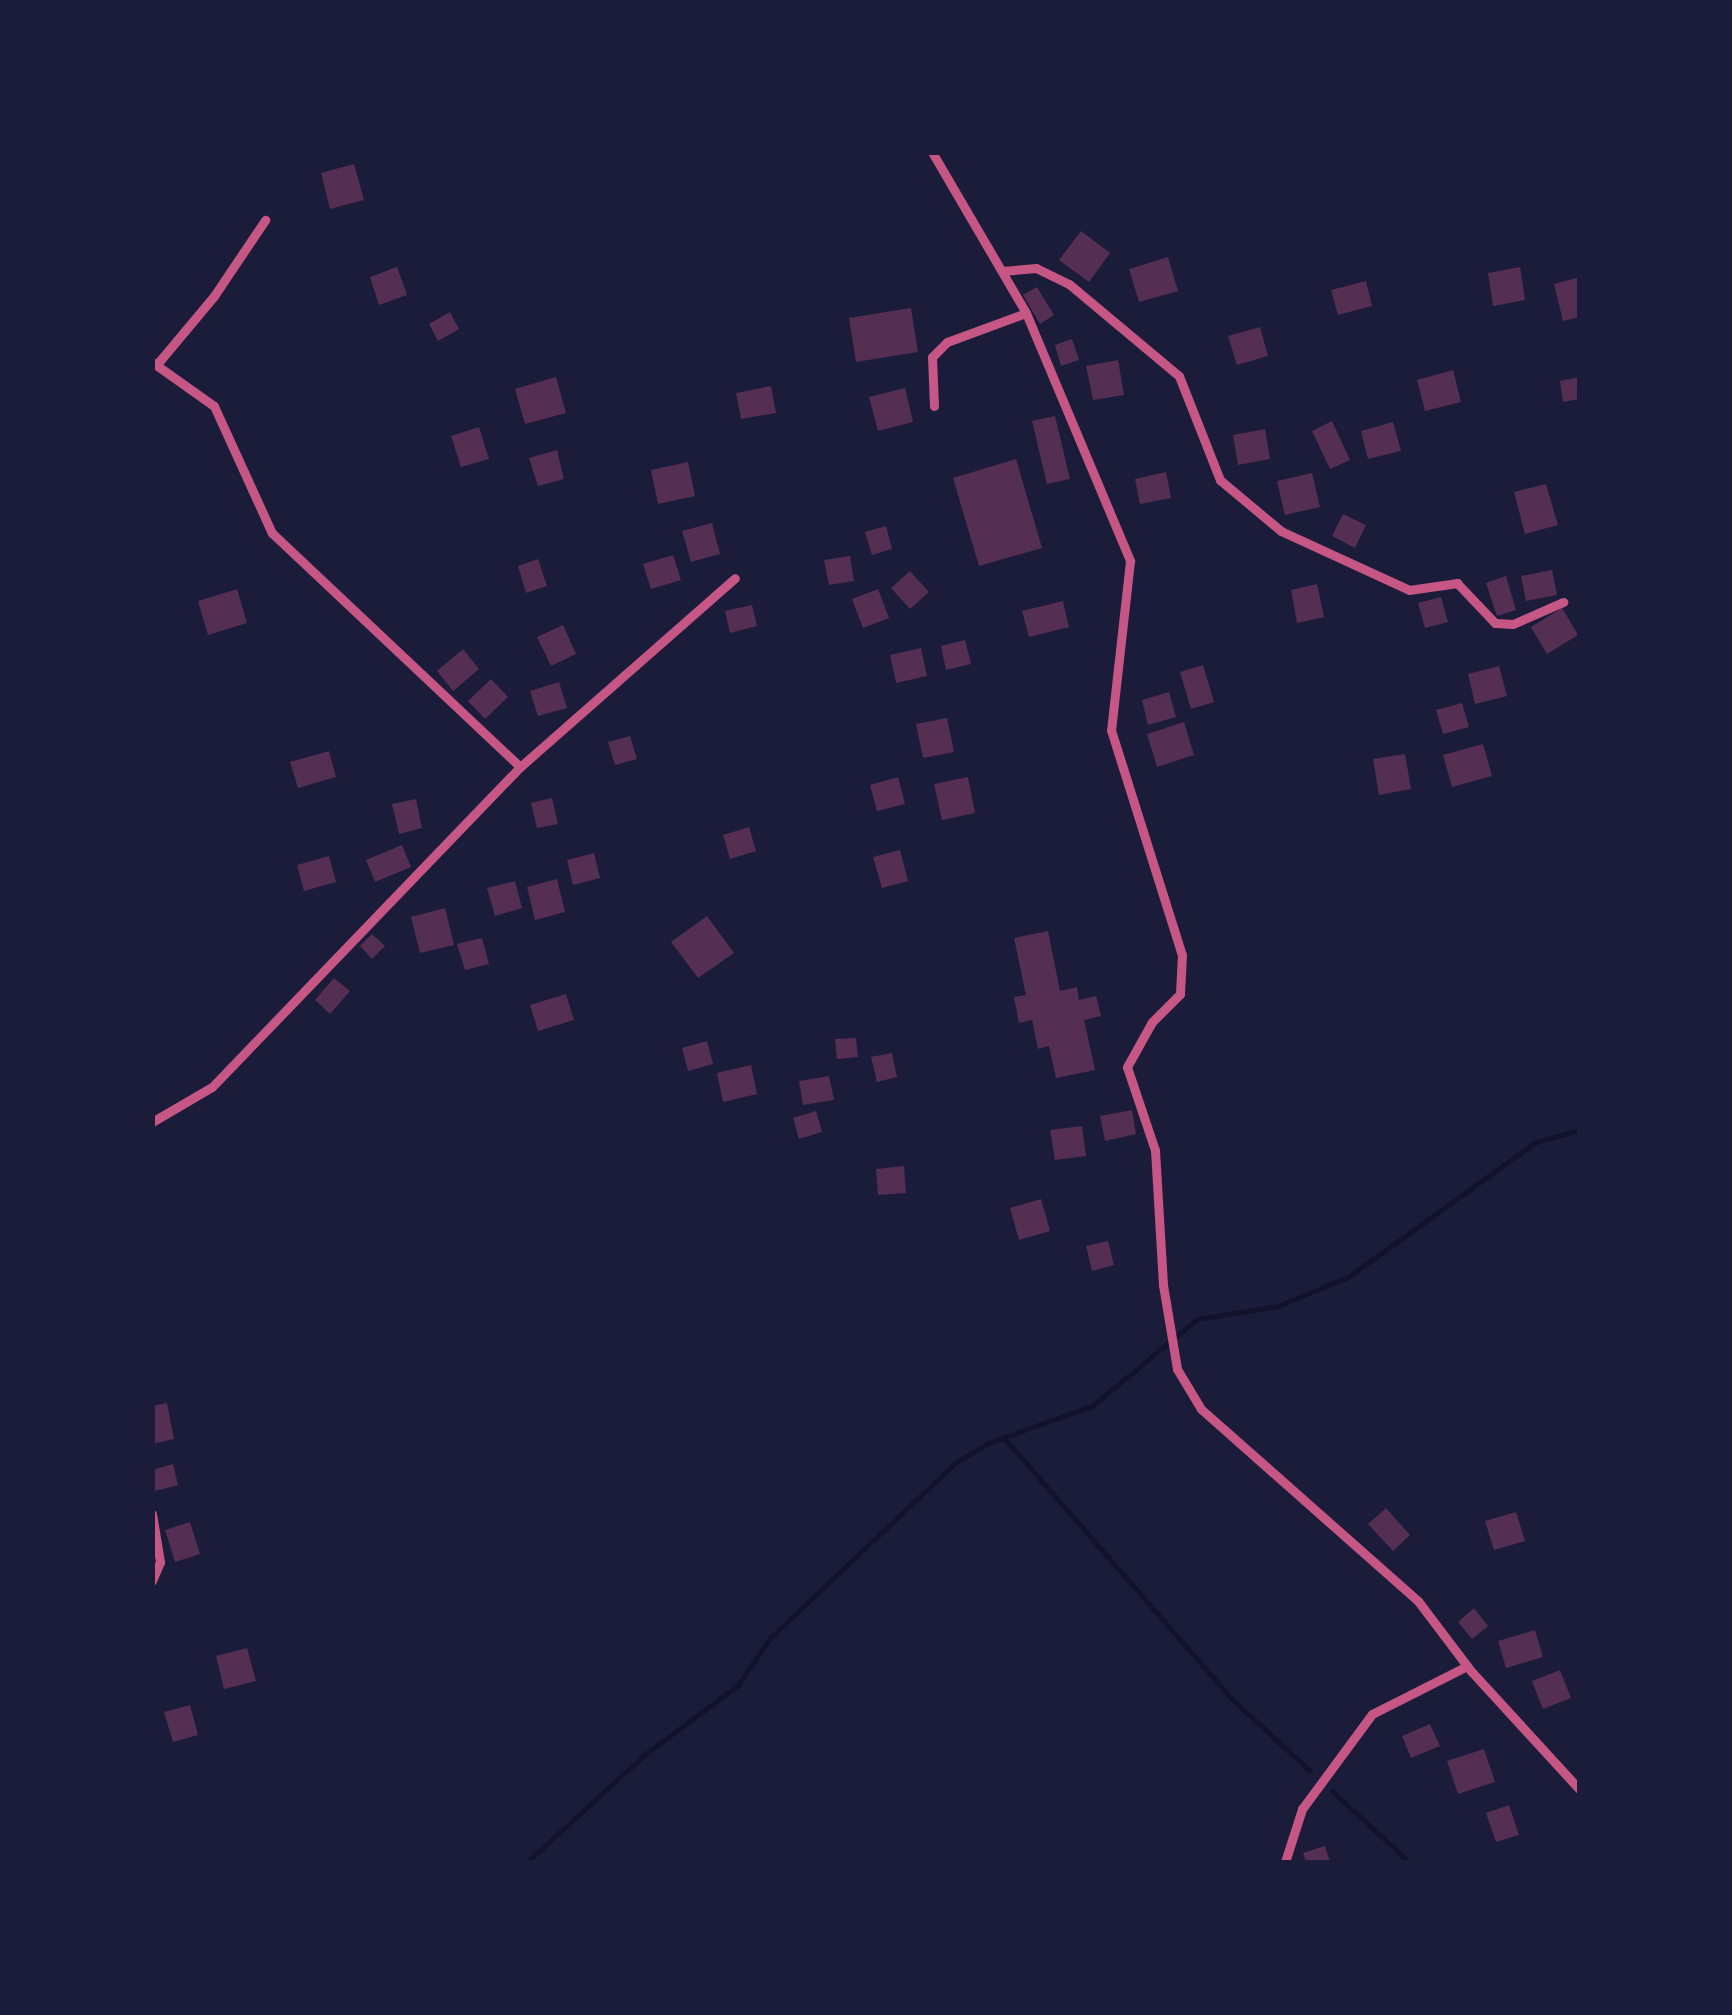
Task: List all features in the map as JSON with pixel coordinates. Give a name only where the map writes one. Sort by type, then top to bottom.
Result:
[{"type":"street","points":[[932,152],[1026,313],[1130,561],[1120,690],[1112,730],[1182,955],[1180,994],[1152,1022],[1127,1067],[1154,1150],[1163,1285],[1177,1369],[1201,1409],[1418,1601],[1467,1666],[1580,1790]]},
{"type":"street","points":[[265,220],[214,296],[155,362],[214,406],[272,533],[520,767]]},
{"type":"street","points":[[1002,272],[1036,268],[1069,284],[1179,376],[1220,480],[1281,531],[1409,590],[1457,583],[1494,623],[1513,624],[1563,602]]},
{"type":"street","points":[[934,406],[932,358],[947,342],[1026,313]]},
{"type":"street","points":[[152,1122],[212,1087],[520,767],[735,578]]},
{"type":"street","points":[[152,1514],[160,1562],[152,1581]]},
{"type":"street","points":[[1285,1862],[1302,1809],[1372,1714],[1467,1666]]},
{"type":"building","points":[[354,164],[364,200],[330,209],[321,173]]},
{"type":"building","points":[[1081,231],[1110,253],[1089,282],[1059,260]]},
{"type":"building","points":[[1168,257],[1178,291],[1139,302],[1129,269]]},
{"type":"building","points":[[397,267],[407,295],[379,305],[370,277]]},
{"type":"building","points":[[1520,267],[1525,300],[1493,306],[1488,273]]},
{"type":"building","points":[[1580,277],[1580,317],[1563,321],[1554,284]]},
{"type":"building","points":[[1366,281],[1372,306],[1338,315],[1331,290]]},
{"type":"building","points":[[1037,287],[1054,315],[1040,324],[1023,295]]},
{"type":"building","points":[[911,308],[918,352],[856,362],[849,318]]},
{"type":"building","points":[[450,312],[459,329],[438,341],[429,324]]},
{"type":"building","points":[[1260,327],[1268,356],[1237,365],[1228,336]]},
{"type":"building","points":[[1072,339],[1079,360],[1061,366],[1055,345]]},
{"type":"building","points":[[1118,360],[1124,395],[1093,400],[1086,366]]},
{"type":"building","points":[[1453,370],[1461,402],[1425,411],[1417,380]]},
{"type":"building","points":[[556,377],[566,413],[525,424],[515,389]]},
{"type":"building","points":[[1580,377],[1580,399],[1563,402],[1560,381]]},
{"type":"building","points":[[771,386],[776,413],[741,419],[736,393]]},
{"type":"building","points":[[905,388],[913,422],[878,431],[869,397]]},
{"type":"building","points":[[1055,416],[1070,479],[1047,484],[1032,421]]},
{"type":"building","points":[[1332,421],[1350,460],[1330,469],[1312,431]]},
{"type":"building","points":[[1393,422],[1401,451],[1368,459],[1361,431]]},
{"type":"building","points":[[479,427],[489,459],[461,467],[451,436]]},
{"type":"building","points":[[1265,429],[1270,459],[1238,465],[1233,435]]},
{"type":"building","points":[[557,450],[564,479],[538,486],[529,458]]},
{"type":"building","points":[[1016,459],[1042,548],[979,566],[953,478]]},
{"type":"building","points":[[688,462],[695,496],[658,504],[651,470]]},
{"type":"building","points":[[1166,472],[1171,498],[1140,504],[1135,479]]},
{"type":"building","points":[[1312,473],[1320,507],[1285,515],[1277,481]]},
{"type":"building","points":[[1546,484],[1558,525],[1525,534],[1514,492]]},
{"type":"building","points":[[1343,514],[1366,525],[1355,548],[1332,536]]},
{"type":"building","points":[[712,523],[720,554],[691,562],[682,531]]},
{"type":"building","points":[[886,526],[892,549],[872,555],[865,532]]},
{"type":"building","points":[[673,555],[681,580],[651,589],[643,564]]},
{"type":"building","points":[[850,556],[854,581],[829,585],[824,560]]},
{"type":"building","points":[[538,559],[547,586],[526,593],[518,566]]},
{"type":"building","points":[[1552,570],[1557,595],[1526,601],[1521,576]]},
{"type":"building","points":[[910,571],[929,592],[910,609],[891,588]]},
{"type":"building","points":[[1506,576],[1516,610],[1497,616],[1486,583]]},
{"type":"building","points":[[1317,584],[1324,617],[1297,623],[1291,590]]},
{"type":"building","points":[[237,589],[247,623],[208,635],[198,601]]},
{"type":"building","points":[[878,589],[889,618],[863,628],[852,599]]},
{"type":"building","points":[[1441,597],[1448,622],[1425,628],[1418,603]]},
{"type":"building","points":[[1063,601],[1069,627],[1029,637],[1022,611]]},
{"type":"building","points":[[752,605],[757,626],[730,633],[725,611]]},
{"type":"building","points":[[1562,608],[1578,635],[1547,654],[1531,627]]},
{"type":"building","points":[[563,625],[576,654],[551,666],[537,637]]},
{"type":"building","points":[[965,640],[971,664],[946,670],[941,646]]},
{"type":"building","points":[[921,648],[927,676],[896,683],[890,655]]},
{"type":"building","points":[[463,649],[479,669],[453,691],[437,671]]},
{"type":"building","points":[[1203,665],[1214,702],[1191,709],[1180,672]]},
{"type":"building","points":[[1499,666],[1507,696],[1475,704],[1468,674]]},
{"type":"building","points":[[491,679],[508,697],[485,719],[468,701]]},
{"type":"building","points":[[559,682],[567,708],[538,716],[530,691]]},
{"type":"building","points":[[1169,692],[1176,717],[1148,725],[1142,700]]},
{"type":"building","points":[[1462,703],[1469,727],[1443,734],[1436,710]]},
{"type":"building","points":[[947,718],[954,752],[923,758],[916,724]]},
{"type":"building","points":[[1184,722],[1194,755],[1157,767],[1147,734]]},
{"type":"building","points":[[630,736],[637,759],[615,765],[608,742]]},
{"type":"building","points":[[1483,744],[1492,776],[1452,787],[1443,755]]},
{"type":"building","points":[[329,751],[336,777],[298,788],[290,762]]},
{"type":"building","points":[[1405,754],[1411,789],[1379,795],[1373,759]]},
{"type":"building","points":[[898,777],[905,804],[877,811],[870,785]]},
{"type":"building","points":[[968,777],[975,813],[942,820],[934,784]]},
{"type":"building","points":[[552,798],[558,824],[537,828],[531,803]]},
{"type":"building","points":[[416,799],[422,828],[399,834],[392,804]]},
{"type":"building","points":[[749,827],[756,851],[730,859],[723,835]]},
{"type":"building","points":[[402,845],[411,867],[375,882],[366,860]]},
{"type":"building","points":[[900,850],[908,881],[882,888],[873,857]]},
{"type":"building","points":[[594,853],[600,878],[573,885],[567,860]]},
{"type":"building","points":[[329,856],[336,882],[304,891],[297,865]]},
{"type":"building","points":[[557,879],[565,912],[535,920],[527,887]]},
{"type":"building","points":[[515,881],[522,908],[495,916],[487,888]]},
{"type":"building","points":[[445,908],[454,945],[420,953],[411,917]]},
{"type":"building","points":[[707,916],[734,953],[698,978],[671,942]]},
{"type":"building","points":[[1048,931],[1060,991],[1077,987],[1079,1000],[1096,996],[1101,1016],[1084,1020],[1095,1070],[1056,1078],[1049,1046],[1038,1049],[1032,1020],[1019,1023],[1014,997],[1026,995],[1014,938]]},
{"type":"building","points":[[372,934],[385,946],[372,959],[360,946]]},
{"type":"building","points":[[482,938],[489,964],[465,970],[457,944]]},
{"type":"building","points":[[334,978],[350,991],[330,1014],[315,1000]]},
{"type":"building","points":[[566,994],[574,1020],[538,1031],[530,1005]]},
{"type":"building","points":[[856,1038],[858,1057],[837,1059],[835,1039]]},
{"type":"building","points":[[707,1041],[713,1064],[688,1071],[682,1048]]},
{"type":"building","points":[[892,1053],[897,1077],[877,1082],[871,1057]]},
{"type":"building","points":[[751,1065],[757,1094],[723,1102],[717,1073]]},
{"type":"building","points":[[829,1076],[834,1100],[803,1105],[799,1081]]},
{"type":"building","points":[[1132,1110],[1136,1134],[1105,1141],[1100,1116]]},
{"type":"building","points":[[816,1111],[822,1132],[799,1139],[793,1118]]},
{"type":"building","points":[[1082,1126],[1086,1156],[1055,1160],[1050,1130]]},
{"type":"building","points":[[904,1166],[906,1193],[878,1195],[876,1169]]},
{"type":"building","points":[[1041,1199],[1050,1231],[1019,1240],[1010,1208]]},
{"type":"building","points":[[1108,1241],[1114,1265],[1092,1271],[1086,1246]]},
{"type":"building","points":[[167,1403],[174,1439],[152,1444],[152,1406]]},
{"type":"building","points":[[173,1464],[178,1485],[155,1491],[152,1470]]},
{"type":"building","points":[[1386,1508],[1410,1535],[1393,1551],[1368,1524]]},
{"type":"building","points":[[1516,1512],[1525,1541],[1494,1550],[1485,1521]]},
{"type":"building","points":[[190,1522],[200,1554],[175,1562],[165,1530]]},
{"type":"building","points":[[1474,1608],[1488,1626],[1472,1639],[1458,1622]]},
{"type":"building","points":[[1535,1630],[1543,1657],[1506,1668],[1498,1641]]},
{"type":"building","points":[[247,1648],[256,1681],[224,1689],[216,1656]]},
{"type":"building","points":[[1560,1670],[1571,1698],[1543,1709],[1532,1681]]},
{"type":"building","points":[[190,1705],[198,1735],[173,1742],[164,1712]]},
{"type":"building","points":[[1430,1724],[1440,1746],[1411,1758],[1402,1736]]},
{"type":"building","points":[[1484,1749],[1495,1782],[1458,1794],[1447,1761]]},
{"type":"building","points":[[1509,1805],[1519,1835],[1496,1842],[1486,1813]]},
{"type":"building","points":[[1325,1846],[1330,1862],[1306,1862],[1303,1853]]},
{"type":"waterway","points":[[527,1862],[644,1755],[737,1686],[770,1638],[955,1463],[988,1443],[1092,1406],[1197,1319],[1278,1306],[1348,1277],[1536,1142],[1580,1130]]},
{"type":"waterway","points":[[1005,1439],[1232,1699],[1310,1771]]},
{"type":"waterway","points":[[1332,1791],[1409,1862]]}]
